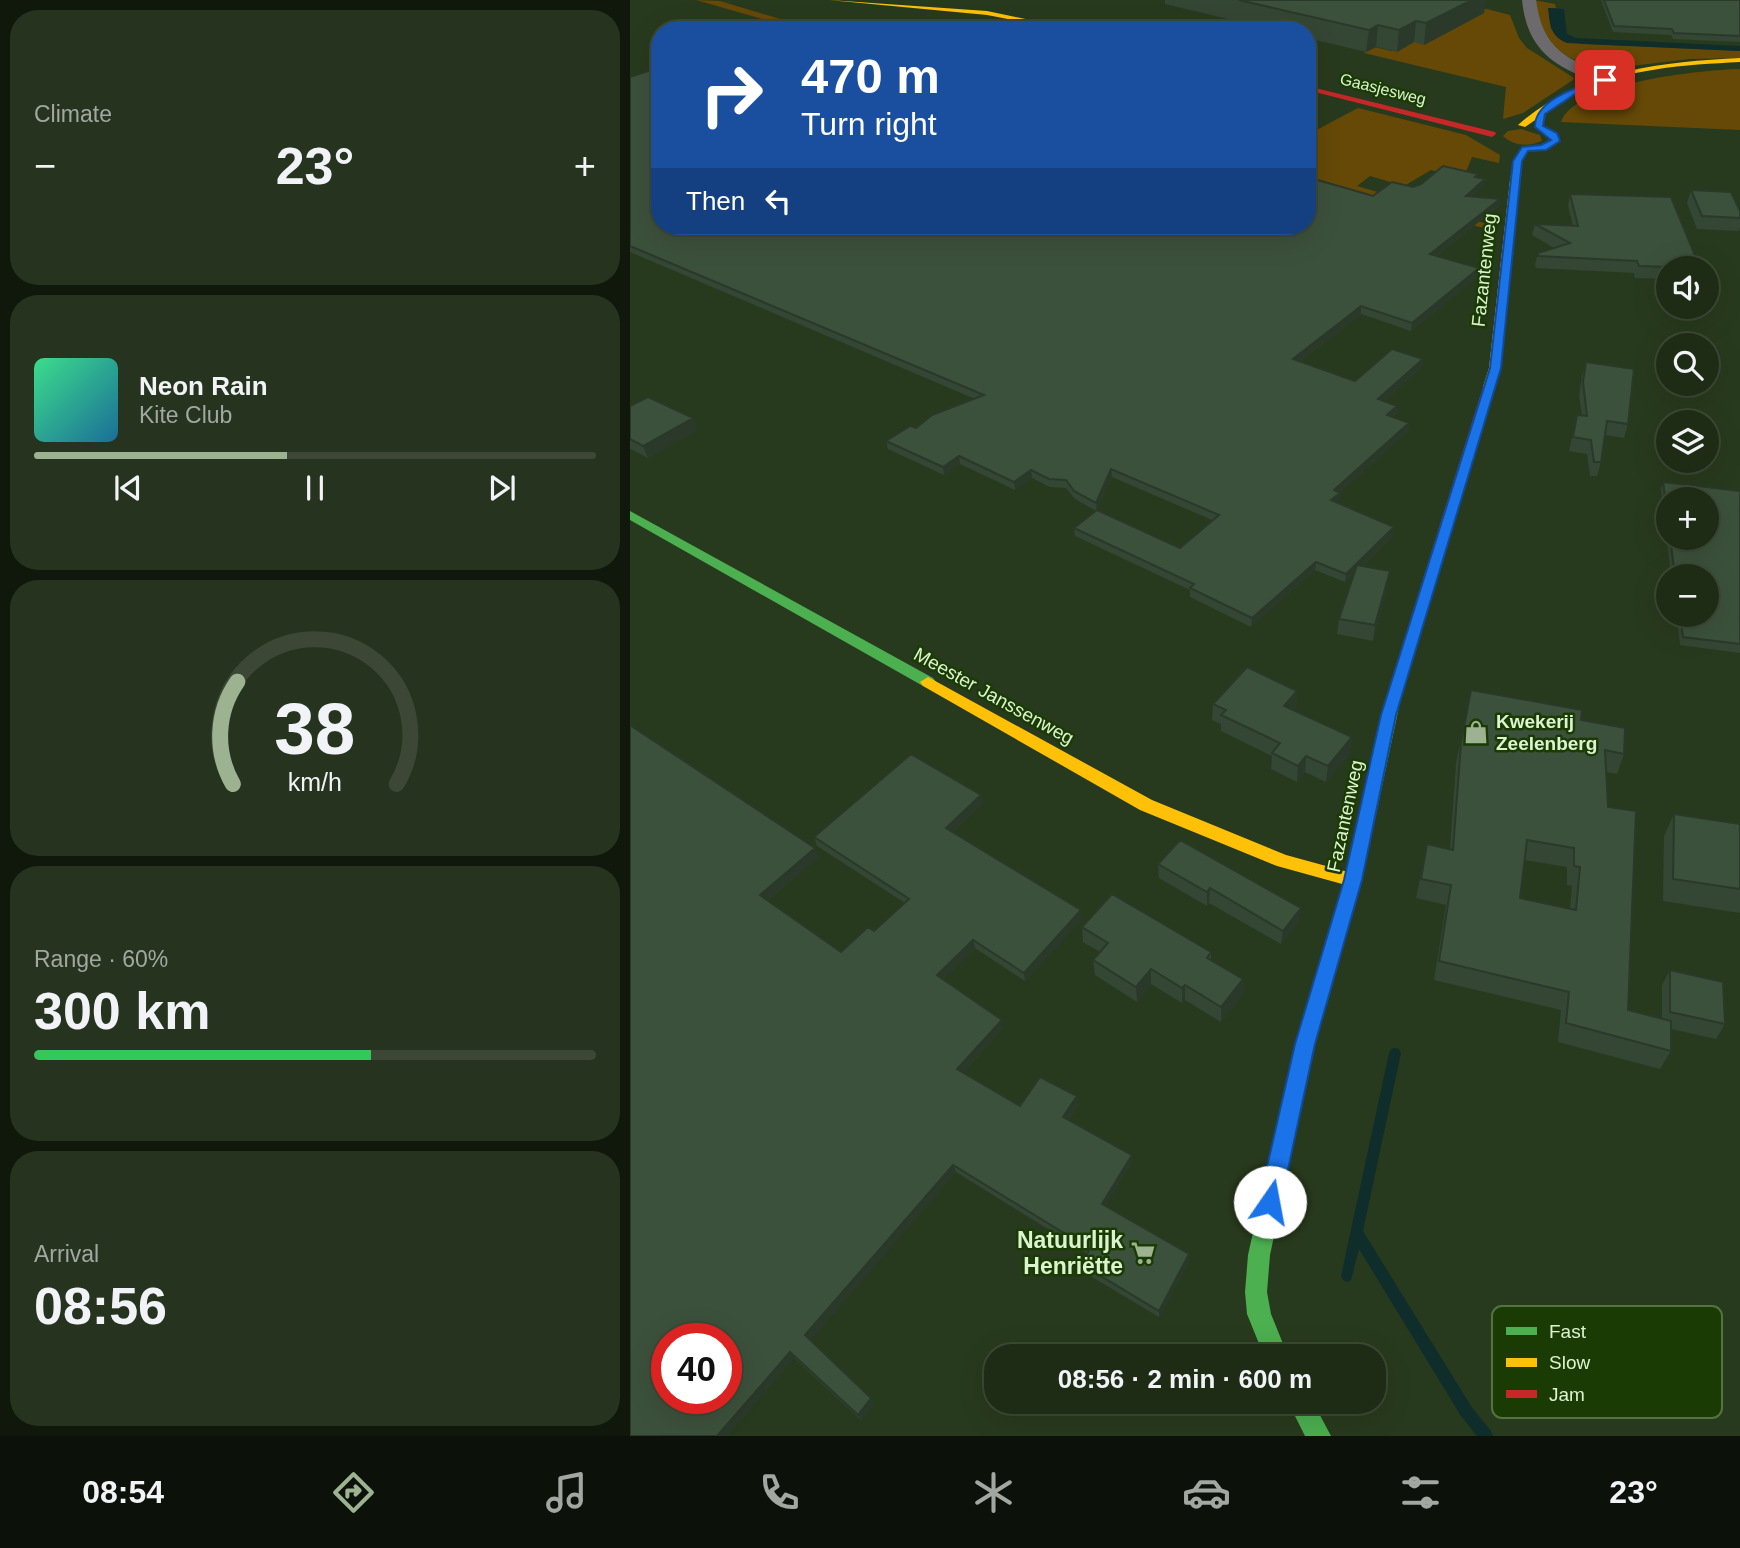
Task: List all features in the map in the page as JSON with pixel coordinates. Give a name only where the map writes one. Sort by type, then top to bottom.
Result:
[{"type":"street","points":[[832,0],[987,13],[1028,21]]},
{"type":"street","points":[[1529,0],[1536,36],[1541,44],[1559,60],[1605,80]]},
{"type":"street","points":[[1543,148],[1508,144],[1522,125],[1541,125],[1574,91],[1605,80],[1672,66],[1740,61]]},
{"type":"street","name":"Gaasjesweg","points":[[1316,90],[1450,123],[1508,144]]},
{"type":"street","name":"Fazantenweg","points":[[1271,1344],[1259,1314],[1256,1292],[1259,1255],[1305,1044],[1353,880],[1388,715],[1495,368],[1508,144]]},
{"type":"street","name":"Meester Janssenweg","points":[[630,515],[1146,805],[1283,862],[1353,880]]},
{"type":"street","points":[[1307,1414],[1319,1436]]},
{"type":"shaded area","points":[[696,0],[720,1],[787,21],[770,21]]},
{"type":"shaded area","points":[[1534,0],[1555,4],[1556,8],[1549,8],[1551,29],[1581,44],[1740,51],[1740,58],[1689,59],[1599,70],[1566,56],[1545,39]]},
{"type":"shaded area","points":[[1459,2],[1510,15],[1519,38],[1527,48],[1574,78],[1573,80],[1523,113],[1503,119],[1506,87],[1364,53],[1374,47],[1391,51],[1450,21]]},
{"type":"shaded area","points":[[1740,69],[1740,130],[1561,122],[1571,108],[1614,88],[1671,76]]},
{"type":"shaded area","points":[[1358,108],[1466,135],[1500,155],[1499,163],[1472,157],[1463,179],[1431,170],[1404,186],[1370,176],[1357,186],[1491,225],[1490,230],[1316,179],[1316,130]]},
{"type":"shaded area","points":[[1521,129],[1540,135],[1542,141],[1521,144],[1511,142],[1503,136],[1508,131]]},
{"type":"water","points":[[1548,8],[1564,9],[1567,34],[1576,38],[1740,46],[1740,51],[1567,43],[1554,33]]},
{"type":"building","points":[[1239,0],[1472,0],[1426,23],[1416,21],[1399,30],[1378,25],[1369,30]]},
{"type":"building","points":[[1604,0],[1740,0],[1740,36],[1674,33],[1672,29],[1614,26]]},
{"type":"building","points":[[651,70],[651,235],[1316,235],[1316,180],[1373,196],[1392,182],[1413,187],[1421,184],[1443,166],[1478,174],[1475,177],[1485,179],[1466,196],[1500,199],[1430,254],[1479,268],[1412,323],[1361,306],[1293,359],[1355,381],[1392,349],[1423,359],[1378,399],[1397,406],[1387,415],[1409,423],[1334,490],[1340,493],[1331,500],[1394,527],[1346,574],[1316,562],[1252,618],[1190,588],[1194,584],[1074,528],[1097,510],[1180,548],[1219,515],[1111,469],[1096,503],[1074,491],[1066,480],[1049,479],[1031,470],[1014,482],[959,456],[943,467],[886,441],[910,426],[916,428],[932,415],[984,395],[630,246],[630,77]]},
{"type":"building","points":[[1691,190],[1731,192],[1740,211],[1740,218],[1702,216]]},
{"type":"building","points":[[1570,194],[1671,197],[1695,256],[1656,256],[1656,267],[1639,266],[1637,261],[1538,256],[1538,253],[1570,243],[1535,224],[1578,226]]},
{"type":"building","points":[[1586,362],[1634,369],[1628,424],[1607,421],[1601,462],[1594,462],[1591,440],[1573,437],[1577,415],[1587,416],[1583,382]]},
{"type":"building","points":[[648,397],[693,418],[643,446],[630,439],[630,406]]},
{"type":"building","points":[[1663,482],[1706,487],[1664,487]]},
{"type":"building","points":[[1719,489],[1740,491],[1740,644],[1683,637],[1682,627],[1719,627],[1719,564],[1673,564],[1672,550],[1719,550]]},
{"type":"building","points":[[1357,565],[1390,571],[1375,625],[1339,619]]},
{"type":"building","points":[[1247,667],[1297,691],[1284,706],[1352,737],[1328,766],[1306,756],[1298,766],[1272,753],[1280,743],[1221,715],[1226,710],[1213,704]]},
{"type":"building","points":[[1471,690],[1582,710],[1581,720],[1625,728],[1624,754],[1605,750],[1608,807],[1636,811],[1628,1010],[1671,1021],[1671,1051],[1566,1023],[1569,992],[1439,961],[1451,885],[1421,879],[1427,844],[1453,850],[1461,743]],"holes":[[[1527,840],[1574,848],[1574,866],[1580,867],[1576,910],[1520,898]]]},
{"type":"building","points":[[630,725],[815,848],[760,895],[841,952],[868,927],[874,931],[909,899],[814,837],[911,754],[981,795],[946,828],[1081,910],[1024,973],[973,940],[937,975],[1002,1020],[957,1069],[1020,1106],[1040,1077],[1077,1096],[1063,1117],[1132,1155],[1102,1204],[1189,1254],[1159,1311],[1081,1264],[1090,1249],[953,1165],[805,1335],[871,1398],[858,1415],[790,1352],[742,1407],[742,1323],[651,1323],[651,1414],[736,1414],[717,1436],[630,1436]]},
{"type":"building","points":[[1674,814],[1740,824],[1740,889],[1673,879]]},
{"type":"building","points":[[1180,840],[1301,908],[1283,931],[1210,888],[1207,892],[1158,864]]},
{"type":"building","points":[[1112,894],[1211,952],[1207,958],[1243,979],[1221,1007],[1185,985],[1182,988],[1151,969],[1136,987],[1093,960],[1108,943],[1082,927]]},
{"type":"building","points":[[1670,970],[1723,982],[1725,1024],[1670,1012]]},
{"type":"waterway","points":[[1356,1233],[1395,1053]]},
{"type":"waterway","points":[[1347,1276],[1356,1233]]},
{"type":"waterway","points":[[1356,1233],[1466,1411],[1486,1436]]},
{"type":"traffic: fast","points":[[630,515],[928,682]]},
{"type":"traffic: fast","points":[[1271,1344],[1259,1314],[1256,1292],[1259,1255],[1305,1044],[1353,880],[1391,707]]},
{"type":"traffic: fast","points":[[1307,1414],[1319,1436]]},
{"type":"traffic: slow","points":[[832,0],[987,13],[1028,21]]},
{"type":"traffic: slow","points":[[1522,125],[1569,94],[1615,76],[1677,64],[1740,60]]},
{"type":"traffic: slow","points":[[1489,387],[1495,368],[1515,180],[1518,161],[1525,149]]},
{"type":"traffic: slow","points":[[928,682],[1146,805],[1283,861],[1353,880]]},
{"type":"traffic: jam","points":[[1316,90],[1492,134]]},
{"type":"traffic: jam","points":[[1391,707],[1489,387]]},
{"type":"place","name":"Kwekerij Zeelenberg","points":[[1476,732]]},
{"type":"place","name":"Natuurlijk Henriëtte","points":[[1143,1253]]},
{"type":"route","points":[[1270,1202],[1305,1044],[1362,843],[1388,715],[1495,368],[1518,161],[1525,149],[1543,148],[1555,141],[1554,135],[1539,127],[1542,112],[1574,91],[1605,80]]}]
